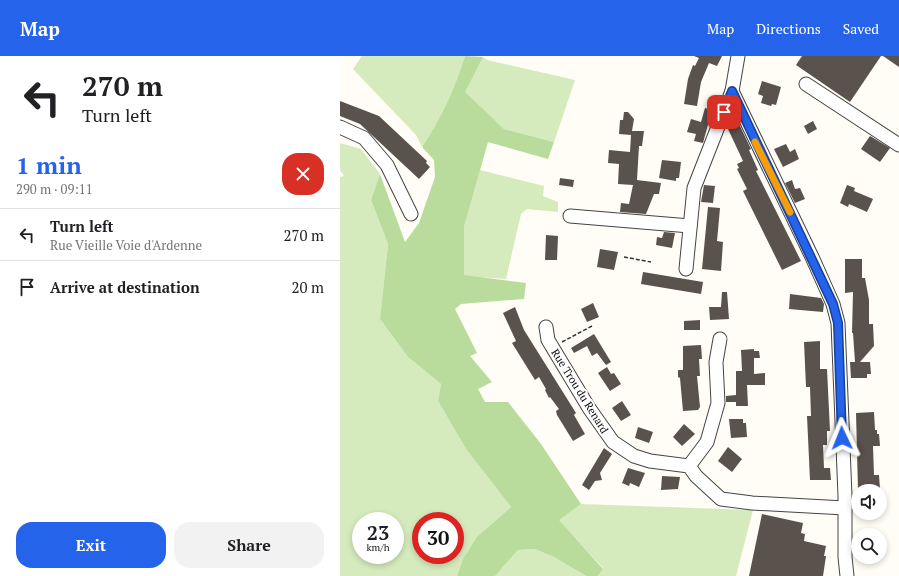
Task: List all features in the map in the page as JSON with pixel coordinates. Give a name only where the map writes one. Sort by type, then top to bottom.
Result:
[{"type":"street","points":[[686,269],[694,188],[732,91],[738,56]]},
{"type":"street","points":[[806,84],[899,145]]},
{"type":"street","points":[[732,91],[833,304],[838,323],[845,508],[845,557],[847,576]]},
{"type":"street","points":[[340,127],[364,138],[387,165],[411,214]]},
{"type":"street","points":[[570,216],[690,226]]},
{"type":"street","name":"Rue Trou du Renard","points":[[546,326],[548,340],[592,413],[612,442],[634,456],[650,461],[690,466]]},
{"type":"street","points":[[720,339],[716,362],[718,403],[707,442],[690,466],[696,476],[721,499],[752,503],[845,508]]},
{"type":"path","points":[[624,257],[651,262]]},
{"type":"path","points":[[552,346],[592,326]]},
{"type":"green space","points":[[362,56],[465,56],[447,103],[422,147],[416,135],[353,69]]},
{"type":"green space","points":[[465,56],[483,57],[465,92],[504,129],[554,142],[548,159],[488,142],[464,227],[464,275],[526,283],[524,299],[461,304],[455,309],[477,353],[470,356],[492,382],[478,389],[485,402],[508,402],[541,444],[581,504],[559,520],[603,569],[598,576],[586,576],[554,557],[535,549],[518,550],[495,576],[457,576],[461,564],[464,564],[464,557],[477,537],[511,507],[466,449],[438,401],[441,384],[408,357],[380,319],[388,244],[371,200],[380,174],[405,242],[419,223],[435,177],[434,160],[422,147],[447,103]]},
{"type":"green space","points":[[483,57],[487,60],[575,80],[554,142],[504,129],[464,92]]},
{"type":"green space","points":[[340,143],[361,149],[380,174],[371,200],[388,244],[380,319],[408,357],[441,384],[438,401],[466,449],[511,507],[478,537],[464,560],[464,512],[412,512],[412,564],[462,564],[457,576],[340,576],[340,177],[344,176],[340,170]]},
{"type":"green space","points":[[480,170],[544,186],[543,196],[558,202],[558,212],[527,209],[521,214],[506,279],[464,276],[464,227]]},
{"type":"green space","points":[[581,504],[753,510],[736,576],[598,576],[603,568],[558,520]]},
{"type":"green space","points":[[535,549],[554,557],[586,576],[495,576],[518,550]]},
{"type":"building","points":[[694,56],[722,56],[717,66],[709,63],[701,82],[697,106],[684,104],[688,79],[693,65],[695,66],[699,58]]},
{"type":"building","points":[[802,56],[881,56],[850,102],[796,65]]},
{"type":"building","points":[[883,56],[899,56],[899,67]]},
{"type":"building","points":[[762,81],[781,87],[776,105],[772,104],[771,106],[761,103],[763,96],[758,94]]},
{"type":"building","points":[[340,101],[379,116],[427,161],[426,163],[430,167],[419,179],[360,124],[340,116]]},
{"type":"building","points":[[705,108],[712,110],[703,143],[694,141],[696,134],[687,132],[691,119],[701,122]]},
{"type":"building","points":[[624,112],[628,112],[634,119],[632,131],[644,131],[642,146],[639,146],[637,180],[661,183],[659,194],[654,194],[646,214],[620,212],[621,203],[629,204],[633,185],[618,184],[619,164],[608,163],[609,150],[630,152],[631,135],[619,134],[620,120],[623,120]]},
{"type":"building","points":[[813,121],[817,129],[808,134],[804,126]]},
{"type":"building","points":[[739,124],[751,149],[749,150],[758,170],[756,171],[801,261],[782,270],[743,191],[747,189],[737,169],[739,168],[737,164],[743,161],[728,129]]},
{"type":"building","points":[[870,136],[890,148],[880,162],[861,149]]},
{"type":"building","points":[[786,144],[790,152],[795,149],[799,159],[783,167],[774,149]]},
{"type":"building","points":[[662,160],[681,162],[679,178],[676,178],[676,181],[659,178]]},
{"type":"building","points":[[560,178],[574,180],[573,187],[559,185]]},
{"type":"building","points":[[792,180],[795,189],[800,188],[805,199],[795,203],[785,183]]},
{"type":"building","points":[[704,185],[715,186],[713,203],[701,202]]},
{"type":"building","points":[[847,185],[855,188],[854,191],[873,199],[867,212],[849,204],[848,207],[840,203]]},
{"type":"building","points":[[708,207],[720,208],[717,241],[723,242],[721,271],[702,269]]},
{"type":"building","points":[[664,232],[675,233],[672,248],[656,245],[657,237],[662,238]]},
{"type":"building","points":[[546,235],[558,236],[557,260],[545,260]]},
{"type":"building","points":[[600,249],[618,252],[614,270],[597,267]]},
{"type":"building","points":[[845,259],[862,259],[862,278],[865,278],[869,300],[869,324],[873,324],[874,346],[860,362],[870,362],[871,374],[867,374],[867,378],[851,378],[850,362],[855,362],[852,333],[853,292],[845,293]]},
{"type":"building","points":[[643,272],[703,282],[701,294],[641,284]]},
{"type":"building","points":[[722,292],[727,292],[729,319],[710,320],[709,307],[721,307]]},
{"type":"building","points":[[790,294],[821,298],[824,304],[823,312],[789,309]]},
{"type":"building","points":[[593,303],[599,317],[587,322],[581,309]]},
{"type":"building","points":[[515,307],[524,330],[576,413],[574,415],[585,434],[573,441],[557,415],[556,411],[559,409],[550,397],[549,398],[539,377],[535,380],[512,343],[516,341],[503,313]]},
{"type":"building","points":[[700,320],[700,330],[684,330],[684,321]]},
{"type":"building","points":[[594,334],[611,362],[606,365],[597,353],[592,356],[587,346],[574,353],[571,348]]},
{"type":"building","points":[[820,341],[820,369],[827,369],[830,431],[827,431],[827,445],[823,445],[824,468],[830,468],[831,480],[810,480],[807,416],[811,416],[810,387],[806,387],[804,342]]},
{"type":"building","points":[[701,345],[702,359],[699,359],[700,376],[697,376],[700,407],[698,410],[683,411],[678,370],[683,370],[683,346]]},
{"type":"building","points":[[754,349],[754,351],[759,351],[760,358],[754,358],[754,374],[765,373],[765,385],[747,385],[748,406],[736,406],[736,402],[726,402],[726,396],[736,395],[736,371],[742,371],[741,350]]},
{"type":"building","points":[[607,367],[611,374],[614,373],[621,384],[610,391],[598,373]]},
{"type":"building","points":[[622,401],[631,415],[621,421],[612,408]]},
{"type":"building","points":[[874,412],[875,430],[877,430],[877,434],[879,434],[880,446],[873,446],[874,475],[879,475],[880,484],[858,484],[856,413]]},
{"type":"building","points":[[729,419],[743,419],[743,423],[746,423],[747,437],[731,438]]},
{"type":"building","points":[[684,424],[695,434],[682,446],[673,437]]},
{"type":"building","points":[[638,427],[653,432],[649,443],[635,438]]},
{"type":"building","points":[[728,447],[742,459],[732,472],[718,461]]},
{"type":"building","points":[[604,448],[612,454],[600,473],[602,480],[595,481],[589,490],[582,485]]},
{"type":"building","points":[[628,468],[645,473],[639,487],[630,483],[629,486],[622,483]]},
{"type":"building","points":[[662,476],[680,477],[678,489],[661,490]]},
{"type":"building","points":[[762,514],[803,523],[801,533],[805,534],[804,541],[826,546],[823,576],[749,576]]},
{"type":"slow traffic","points":[[755,142],[790,212]]},
{"type":"route","points":[[724,112],[732,91],[833,304],[838,323],[842,438]]}]
